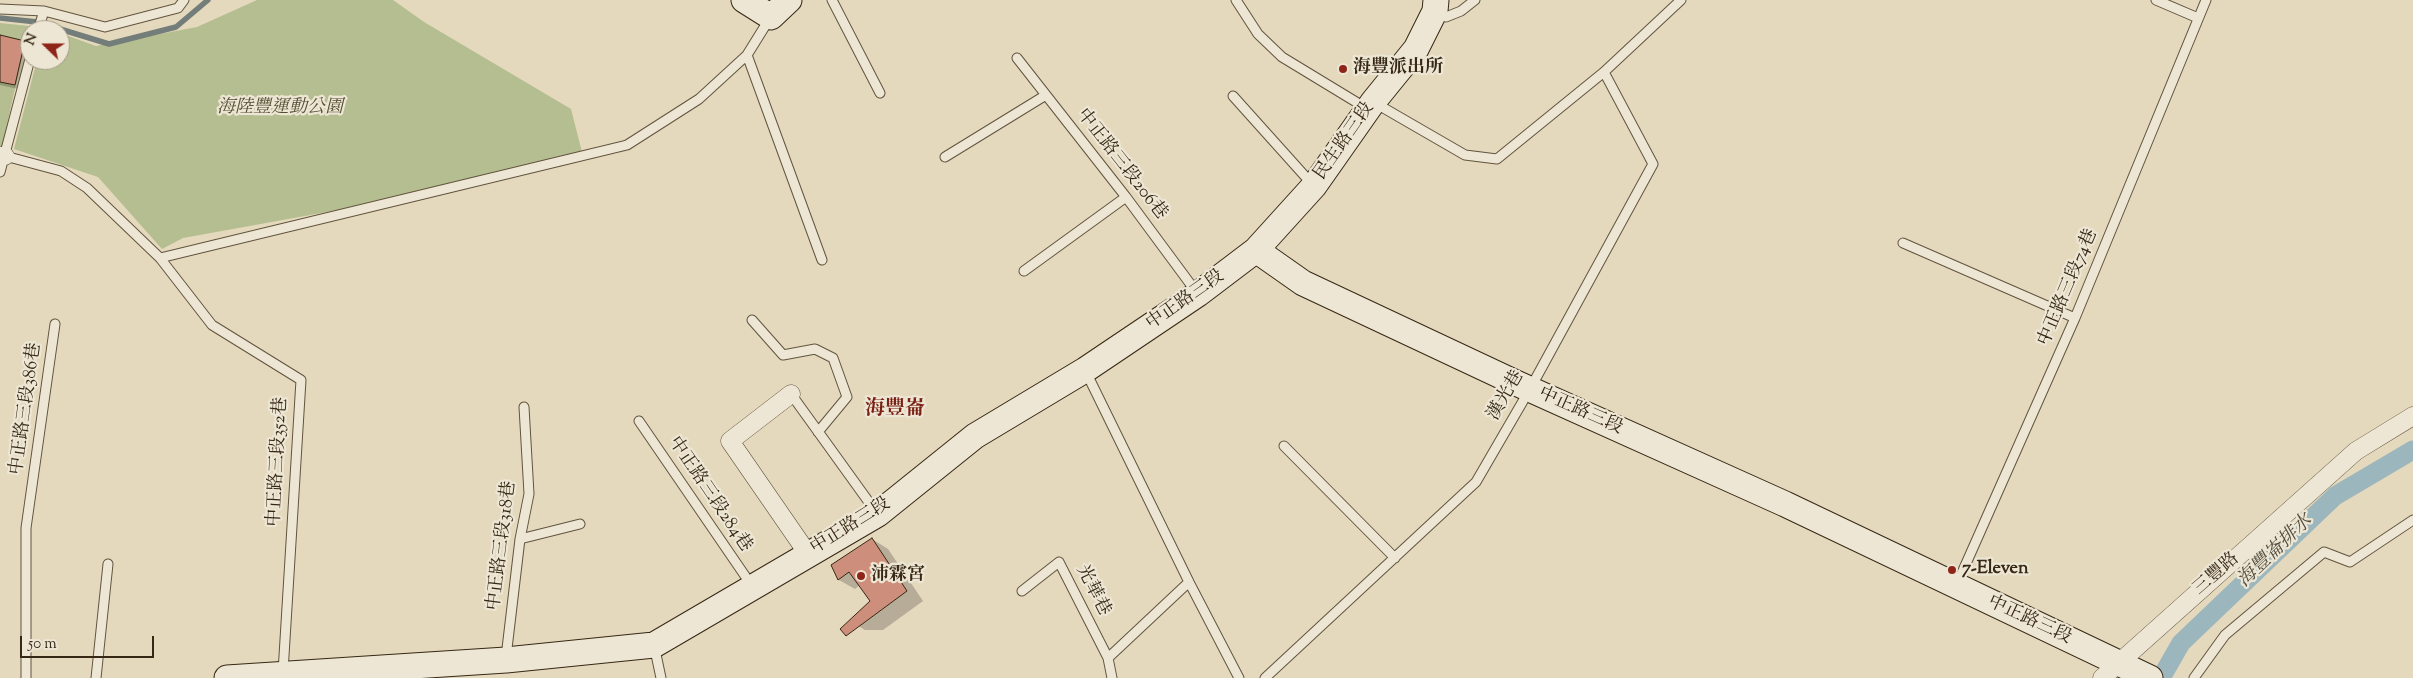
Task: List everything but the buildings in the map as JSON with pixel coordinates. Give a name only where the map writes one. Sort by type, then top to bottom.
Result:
[{"type":"street","points":[[744,0],[771,17],[790,0]]},
{"type":"street","name":"民生路三段","points":[[1256,250],[1314,186],[1370,106],[1416,49],[1435,6]]},
{"type":"street","name":"中正路三段","points":[[228,678],[506,660],[654,645],[878,514],[975,436],[1085,370],[1198,294],[1256,250],[1303,283],[1530,389],[1785,504],[1956,586],[2126,673]]},
{"type":"street","points":[[791,394],[730,440],[808,554]]},
{"type":"street","name":"三豐路","points":[[2126,673],[2356,451],[2413,416]]},
{"type":"lane","points":[[0,9],[44,11],[105,27],[178,8],[184,0]]},
{"type":"lane","points":[[832,0],[880,93]]},
{"type":"lane","points":[[1236,0],[1258,34],[1282,57],[1370,106],[1465,155],[1497,159],[1604,72],[1680,0]]},
{"type":"lane","points":[[1435,6],[1446,17],[1461,11],[1475,0]]},
{"type":"lane","points":[[2156,0],[2198,18]]},
{"type":"lane","name":"中正路三段74巷","points":[[1956,586],[2075,318],[2206,0]]},
{"type":"lane","points":[[41,20],[44,11]]},
{"type":"lane","points":[[27,70],[2,161],[61,171],[87,188],[160,258],[627,145],[698,99],[748,55],[771,17]]},
{"type":"lane","points":[[748,55],[822,260]]},
{"type":"lane","name":"中正路三段206巷","points":[[1017,58],[1126,197],[1198,294]]},
{"type":"lane","name":"漢光巷","points":[[1265,678],[1476,482],[1530,389],[1653,164],[1604,72]]},
{"type":"lane","points":[[945,157],[1046,95]]},
{"type":"lane","points":[[1233,96],[1314,186]]},
{"type":"lane","points":[[1024,271],[1126,197]]},
{"type":"lane","points":[[1903,243],[2075,318]]},
{"type":"lane","name":"中正路三段352巷","points":[[160,258],[212,325],[300,380],[283,675]]},
{"type":"lane","points":[[752,320],[783,355],[815,349],[834,358],[847,397],[818,432]]},
{"type":"lane","name":"中正路三段386巷","points":[[26,678],[26,528],[55,324]]},
{"type":"lane","points":[[1085,370],[1189,582],[1239,678]]},
{"type":"lane","points":[[791,394],[878,514]]},
{"type":"lane","name":"中正路三段318巷","points":[[506,660],[520,539],[529,494],[524,407]]},
{"type":"lane","name":"中正路三段284巷","points":[[639,421],[752,586]]},
{"type":"lane","points":[[1284,446],[1395,558]]},
{"type":"lane","points":[[2194,678],[2224,635],[2324,552],[2350,562],[2413,520]]},
{"type":"lane","points":[[520,539],[580,524]]},
{"type":"lane","name":"光華巷","points":[[1022,591],[1059,562],[1108,658],[1112,678]]},
{"type":"lane","points":[[96,678],[108,564]]},
{"type":"lane","points":[[1108,658],[1189,582]]},
{"type":"lane","points":[[654,645],[661,678]]},
{"type":"green space","name":"海陸豐運動公園","points":[[257,0],[393,0],[424,22],[571,109],[583,156],[410,197],[183,238],[162,249],[98,177],[14,149],[34,70],[70,70],[70,37],[96,46],[197,27]]},
{"type":"green space","points":[[0,23],[20,25],[20,66],[2,147],[0,146]]},
{"type":"waterway","points":[[0,18],[37,22],[109,44],[176,27],[208,0]]},
{"type":"waterway","name":"海豐崙排水","points":[[2161,678],[2181,643],[2335,496],[2413,450]]},
{"type":"place","name":"海豐派出所","points":[[1343,69]]},
{"type":"place","name":"7-Eleven","points":[[1952,570]]},
{"type":"place","name":"沛霖宮","points":[[861,576]]},
{"type":"district","name":"海豐崙","points":[[895,411]]}]
